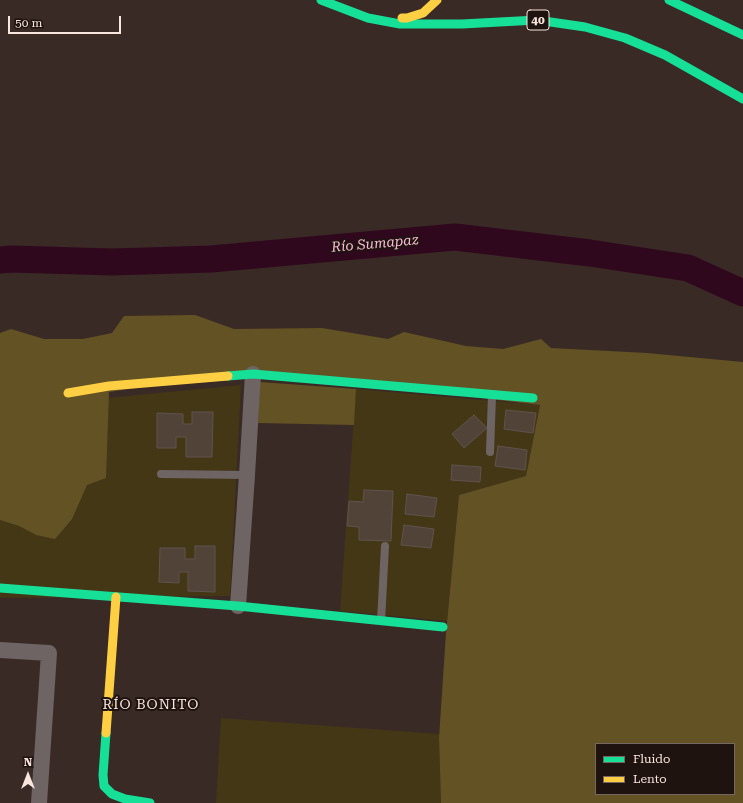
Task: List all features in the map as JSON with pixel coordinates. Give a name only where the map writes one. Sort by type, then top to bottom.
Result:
[{"type":"main road","name":"40","points":[[320,0],[368,18],[400,24],[462,24],[537,20],[585,27],[625,38],[665,54],[743,99]]},
{"type":"main road","points":[[368,18],[407,18],[423,13],[437,0]]},
{"type":"main road","points":[[669,0],[743,35]]},
{"type":"main road","points":[[68,394],[109,386],[253,374],[533,398]]},
{"type":"main road","points":[[0,588],[238,606],[443,627]]},
{"type":"main road","points":[[116,597],[103,775],[104,786],[112,794],[125,799],[150,803]]},
{"type":"street","points":[[238,606],[248,475],[253,374]]},
{"type":"street","points":[[0,650],[49,653],[39,803]]},
{"type":"lane","points":[[490,452],[492,395]]},
{"type":"lane","points":[[161,474],[248,475]]},
{"type":"lane","points":[[381,621],[385,546]]},
{"type":"shaded area","points":[[195,315],[234,329],[322,328],[388,339],[404,332],[466,346],[503,349],[541,339],[551,348],[647,353],[743,362],[743,803],[441,803],[439,738],[446,633],[459,495],[526,476],[540,405],[252,371],[109,392],[106,478],[87,485],[72,519],[55,539],[36,535],[19,526],[0,520],[0,333],[11,329],[44,339],[83,339],[112,333],[124,316]]},
{"type":"shaded area","points":[[260,382],[356,389],[354,425],[258,423]]},
{"type":"shaded area","points":[[241,385],[230,596],[0,598],[0,520],[19,526],[36,535],[107,398]]},
{"type":"shaded area","points":[[356,389],[540,405],[526,476],[459,495],[447,621],[340,611]]},
{"type":"shaded area","points":[[221,718],[439,734],[441,803],[216,803]]},
{"type":"building","points":[[506,410],[536,413],[533,433],[504,429]]},
{"type":"building","points":[[192,412],[213,412],[212,457],[186,457],[186,437],[176,437],[176,448],[157,448],[157,413],[183,414],[183,424],[192,424]]},
{"type":"building","points":[[474,415],[487,428],[464,448],[452,434]]},
{"type":"building","points":[[498,446],[527,450],[525,470],[495,466]]},
{"type":"building","points":[[452,465],[481,467],[480,482],[451,480]]},
{"type":"building","points":[[364,490],[393,491],[391,541],[359,540],[359,527],[347,526],[349,501],[363,502]]},
{"type":"building","points":[[407,494],[437,498],[434,517],[405,514]]},
{"type":"building","points":[[404,525],[434,529],[431,548],[401,545]]},
{"type":"building","points":[[195,546],[215,546],[215,592],[188,591],[188,572],[179,572],[179,583],[159,582],[160,548],[185,548],[185,559],[195,559]]},
{"type":"waterway","name":"Río Sumapaz","points":[[0,260],[12,259],[112,262],[211,259],[455,237],[590,253],[688,268],[743,293]]},
{"type":"traffic: fast","points":[[321,0],[368,18],[400,24],[462,24],[537,20],[585,27],[625,38],[665,55],[743,99]]},
{"type":"traffic: fast","points":[[669,0],[743,35]]},
{"type":"traffic: fast","points":[[228,376],[253,374],[533,398]]},
{"type":"traffic: fast","points":[[0,588],[238,606],[443,627]]},
{"type":"traffic: fast","points":[[106,733],[103,775],[104,786],[112,794],[125,799],[150,803]]},
{"type":"traffic: slow","points":[[402,18],[423,13],[437,0]]},
{"type":"traffic: slow","points":[[68,393],[109,386],[228,376]]},
{"type":"traffic: slow","points":[[106,733],[116,597]]},
{"type":"district","name":"RÍO BONITO","points":[[151,705]]}]
